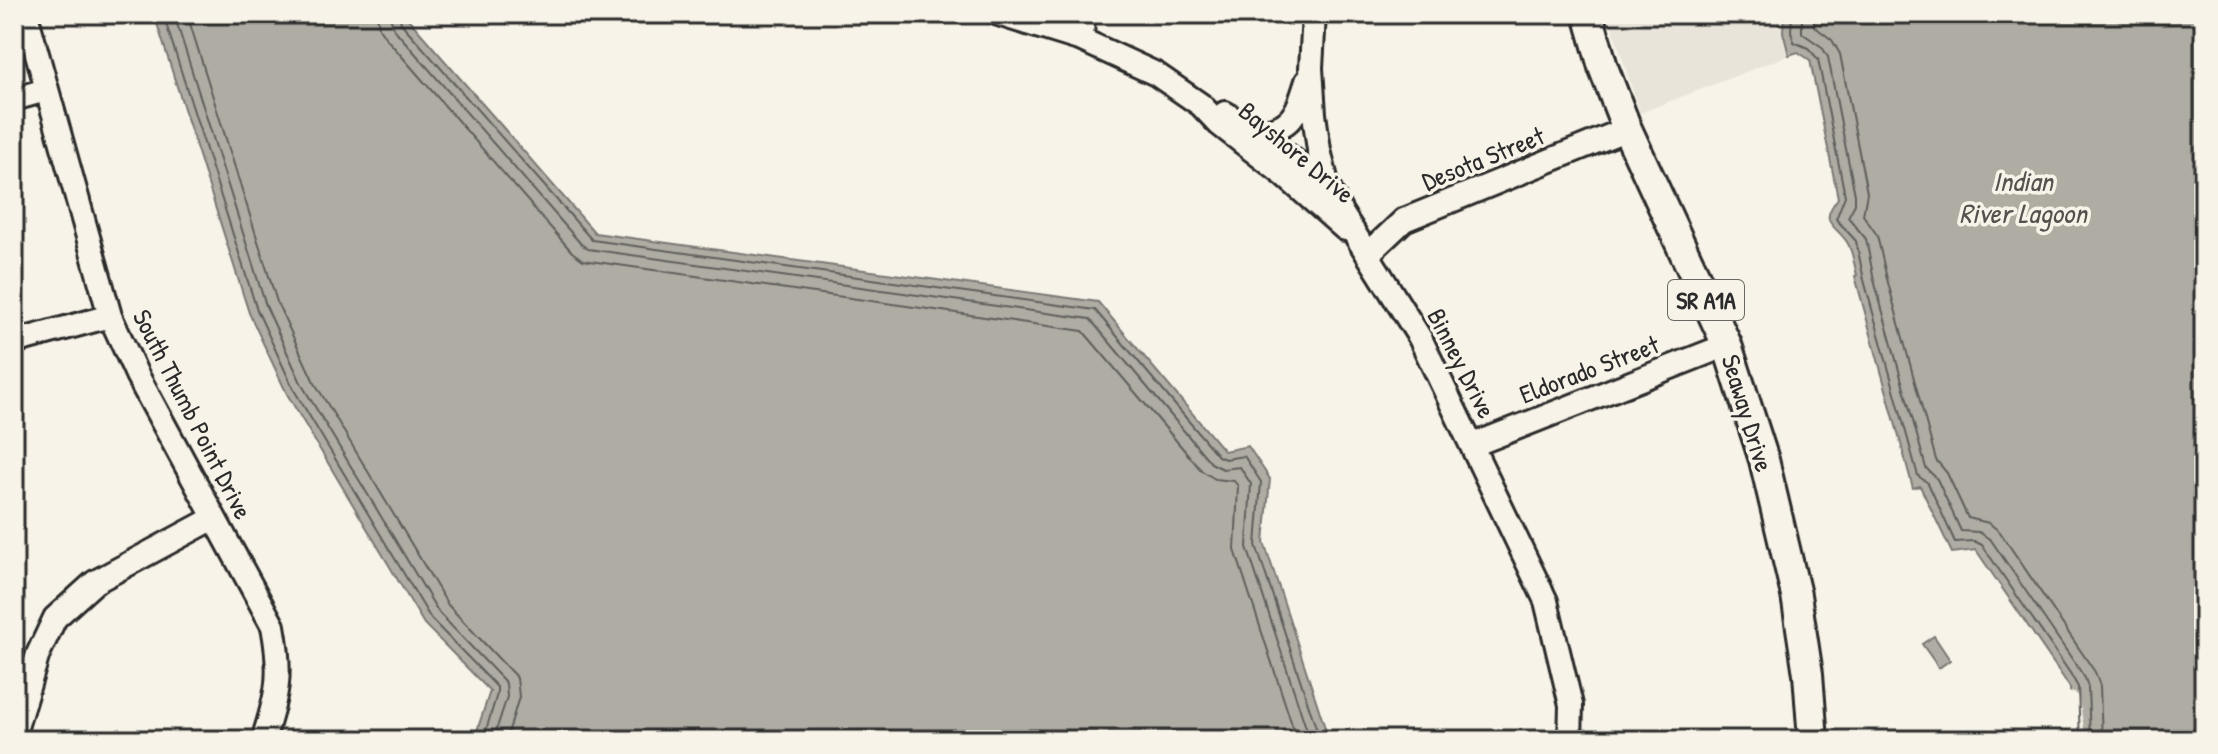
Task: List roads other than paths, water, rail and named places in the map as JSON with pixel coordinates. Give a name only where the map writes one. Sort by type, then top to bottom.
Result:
[{"type":"main road","name":"Seaway Drive","points":[[1588,14],[1603,67],[1627,129],[1727,345],[1764,460],[1792,577],[1808,674],[1813,740]]},
{"type":"street","name":"South Thumb Point Drive","points":[[26,14],[110,316],[144,388],[273,626],[280,661],[278,694],[263,740]]},
{"type":"street","name":"Bayshore Drive","points":[[998,14],[1082,40],[1156,74],[1201,105],[1219,124],[1284,175],[1364,247]]},
{"type":"street","points":[[1082,40],[1083,14]]},
{"type":"street","name":"Binney Drive","points":[[1314,14],[1311,68],[1319,150],[1328,187],[1420,338],[1546,601],[1571,705],[1570,740]]},
{"type":"street","name":"Bayshore Drive","points":[[1254,131],[1284,127],[1295,114],[1311,68]]},
{"type":"street","points":[[14,99],[46,90]]},
{"type":"street","name":"Bayshore Drive","points":[[1201,105],[1229,114],[1328,187]]},
{"type":"street","name":"Desota Street","points":[[1364,247],[1404,220],[1627,129]]},
{"type":"street","points":[[14,342],[110,316]]},
{"type":"street","name":"Eldorado Street","points":[[1473,445],[1727,345]]},
{"type":"street","points":[[14,734],[38,654],[55,618],[95,582],[214,518]]},
{"type":"water","points":[[154,14],[404,14],[595,233],[1098,302],[1224,451],[1248,446],[1270,479],[1264,542],[1329,740],[474,740],[490,691],[424,624],[287,394],[249,313]]},
{"type":"water","name":"Indian River Lagoon","points":[[1784,14],[2204,14],[2204,740],[2072,740],[2070,688],[1976,550],[1952,553],[1920,486],[1913,488],[1855,276],[1852,254],[1847,242],[1830,223],[1829,213],[1838,198],[1810,60],[1798,52],[1789,55],[1783,32]]},
{"type":"water","points":[[1934,636],[1950,660],[1939,668],[1922,644]]}]
